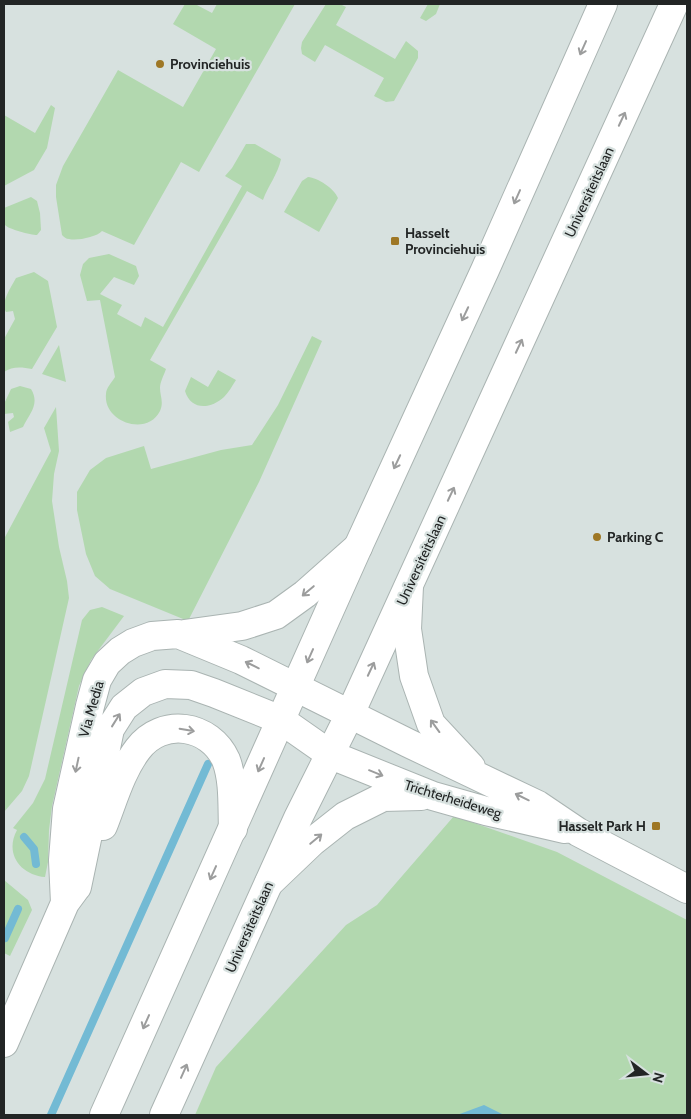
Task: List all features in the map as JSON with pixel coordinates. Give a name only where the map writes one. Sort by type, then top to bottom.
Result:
[{"type":"main road","points":[[104,1115],[603,4]]},
{"type":"main road","name":"Universiteitslaan","points":[[164,1115],[298,818],[350,714],[674,4]]},
{"type":"main road","points":[[178,634],[239,627],[276,615],[305,594],[358,548]]},
{"type":"main road","points":[[409,586],[407,629],[414,676],[432,724],[479,776]]},
{"type":"main road","name":"Via Media","points":[[71,895],[63,860],[67,809],[97,680],[107,663],[120,651],[133,643],[152,636],[178,634],[241,660],[350,714]]},
{"type":"main road","name":"Via Media","points":[[71,895],[110,730],[124,707],[143,692],[165,684],[191,685],[281,720],[331,755]]},
{"type":"main road","name":"Trichterheideweg","points":[[350,714],[538,805],[578,832],[687,889]]},
{"type":"main road","name":"Via Media","points":[[4,1043],[127,768],[138,749],[148,739],[160,731],[173,728],[192,730],[217,745],[226,761],[231,780],[233,829]]},
{"type":"main road","name":"Trichterheideweg","points":[[331,755],[433,796],[486,811],[578,832]]},
{"type":"main road","points":[[268,884],[312,842],[345,816],[383,797],[433,796]]},
{"type":"green space","points":[[185,4],[195,4],[212,13],[217,4],[295,4],[199,172],[181,162],[134,245],[102,231],[87,238],[66,238],[62,235],[56,185],[63,166],[118,70],[183,107],[216,49],[173,24]]},
{"type":"green space","points":[[326,4],[340,4],[346,7],[336,25],[395,59],[406,41],[418,51],[418,58],[394,101],[386,102],[374,96],[384,78],[325,45],[315,62],[302,54],[302,42]]},
{"type":"green space","points":[[428,4],[440,4],[436,14],[426,21],[420,18]]},
{"type":"green space","points":[[51,105],[55,108],[47,148],[34,170],[4,186],[4,115],[35,133]]},
{"type":"green space","points":[[246,144],[255,144],[281,159],[278,170],[263,200],[247,191],[150,360],[166,369],[160,386],[162,402],[160,411],[154,419],[146,423],[127,423],[118,419],[111,412],[107,404],[106,392],[115,377],[100,300],[87,301],[80,275],[83,264],[89,258],[109,254],[136,266],[139,276],[134,285],[114,277],[100,294],[122,305],[117,314],[141,327],[145,317],[163,327],[242,186],[225,176]]},
{"type":"green space","points":[[308,177],[325,184],[338,198],[319,232],[284,212],[302,181]]},
{"type":"green space","points":[[31,197],[37,201],[40,213],[41,230],[37,235],[10,228],[5,225],[4,221],[4,208]]},
{"type":"green space","points":[[34,272],[48,281],[57,327],[32,369],[17,368],[4,372],[4,339],[15,319],[13,311],[6,312],[5,299],[16,278]]},
{"type":"green space","points":[[312,336],[322,341],[259,482],[188,621],[110,589],[95,576],[86,554],[77,510],[77,492],[90,470],[106,458],[144,446],[151,469],[221,450],[252,445],[278,405]]},
{"type":"green space","points":[[59,345],[66,382],[42,374]]},
{"type":"green space","points":[[218,370],[236,380],[226,395],[208,406],[197,405],[192,402],[185,391],[191,377],[208,387]]},
{"type":"green space","points":[[20,386],[31,389],[35,399],[34,404],[23,427],[10,432],[8,422],[14,417],[13,413],[4,414],[4,404],[11,389]]},
{"type":"green space","points":[[56,407],[59,451],[54,474],[52,501],[69,598],[29,776],[22,791],[4,812],[4,539],[51,451],[44,428]]},
{"type":"green space","points":[[102,607],[124,616],[91,660],[79,686],[52,806],[48,862],[45,877],[36,875],[22,868],[17,862],[14,855],[13,839],[17,830],[13,828],[33,803],[45,779],[82,620],[90,610]]},
{"type":"green space","points":[[454,816],[557,852],[687,920],[687,1115],[195,1115],[216,1067],[346,925],[377,905]]},
{"type":"green space","points":[[4,880],[28,900],[32,910],[10,956],[4,953]]},
{"type":"water","points":[[484,1105],[504,1115],[457,1115]]},
{"type":"waterway","points":[[51,1115],[208,764]]},
{"type":"waterway","points":[[24,837],[34,849],[36,864]]},
{"type":"waterway","points":[[5,938],[18,909]]},
{"type":"place","name":"Provinciehuis","points":[[160,64]]},
{"type":"place","name":"Hasselt Provinciehuis","points":[[395,241]]},
{"type":"place","name":"Parking C","points":[[597,537]]},
{"type":"place","name":"Hasselt Park H","points":[[656,826]]}]
